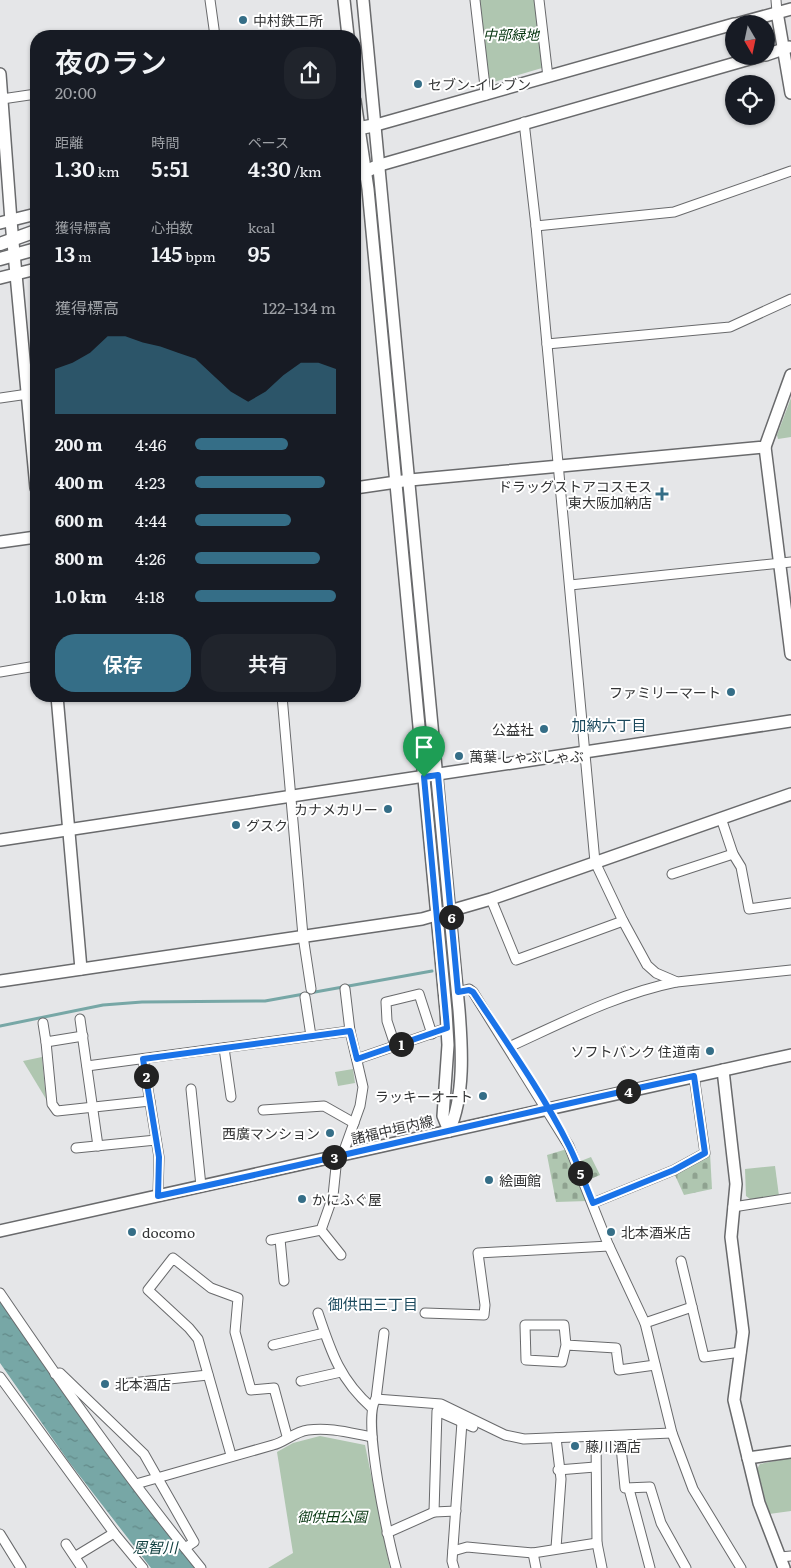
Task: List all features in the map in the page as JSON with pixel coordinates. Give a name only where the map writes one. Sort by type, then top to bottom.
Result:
[{"type":"main road","points":[[361,127],[376,125]]},
{"type":"main road","points":[[361,174],[380,165]]},
{"type":"main road","points":[[6,242],[30,233]]},
{"type":"main road","points":[[0,259],[30,251]]},
{"type":"street","points":[[210,0],[213,30]]},
{"type":"street","points":[[344,0],[347,30]]},
{"type":"street","points":[[364,0],[458,992],[461,1042],[459,1094],[456,1116],[449,1131]]},
{"type":"street","points":[[475,0],[486,95]]},
{"type":"street","points":[[539,0],[548,77]]},
{"type":"street","points":[[777,6],[787,48],[791,93]]},
{"type":"street","points":[[756,15],[777,6],[791,9]]},
{"type":"street","points":[[376,125],[725,27]]},
{"type":"street","points":[[380,165],[524,122],[728,65]]},
{"type":"street","points":[[0,74],[6,242],[14,256],[30,378]]},
{"type":"street","points":[[2,99],[30,95]]},
{"type":"street","points":[[524,122],[536,226],[595,862],[623,921],[647,965],[656,973],[677,982]]},
{"type":"street","points":[[536,226],[674,212],[791,171]]},
{"type":"street","points":[[361,183],[396,481],[437,916],[447,1028],[443,1116],[449,1131]]},
{"type":"street","points":[[5,222],[30,216]]},
{"type":"street","points":[[0,278],[30,271]]},
{"type":"street","points":[[547,344],[730,327],[791,299]]},
{"type":"street","points":[[791,374],[766,447],[786,563],[791,654]]},
{"type":"street","points":[[0,398],[30,393]]},
{"type":"street","points":[[361,487],[396,481],[558,465],[766,447]]},
{"type":"street","points":[[0,542],[30,537]]},
{"type":"street","points":[[570,585],[786,563]]},
{"type":"street","points":[[0,672],[30,667]]},
{"type":"street","points":[[57,702],[81,970]]},
{"type":"street","points":[[283,702],[311,1036]]},
{"type":"street","points":[[0,840],[585,753],[791,720]]},
{"type":"street","points":[[0,981],[437,916],[491,899],[791,794]]},
{"type":"street","points":[[721,818],[733,854],[742,867],[749,909],[791,903]]},
{"type":"street","points":[[672,874],[733,854]]},
{"type":"street","points":[[491,899],[516,960],[623,921]]},
{"type":"street","points":[[509,1047],[610,1001],[642,989],[677,982],[791,970]]},
{"type":"street","points":[[320,1230],[333,1196],[340,1156],[360,1106],[363,1087],[350,1031],[345,990]]},
{"type":"street","points":[[458,992],[469,990],[473,992],[569,1146],[609,1246],[645,1323],[672,1433],[693,1489],[741,1568]]},
{"type":"street","points":[[395,1046],[387,1021],[386,1002],[419,994],[432,1034]]},
{"type":"street","points":[[80,1019],[94,1107],[98,1146]]},
{"type":"street","points":[[43,1023],[52,1104],[57,1110],[150,1101]]},
{"type":"street","points":[[357,1059],[447,1028]]},
{"type":"street","points":[[87,1066],[350,1031]]},
{"type":"street","points":[[46,1042],[83,1036]]},
{"type":"street","points":[[224,1048],[231,1097]]},
{"type":"street","name":"諸福中垣内線","points":[[0,1231],[791,1055]]},
{"type":"street","points":[[143,1059],[159,1157],[158,1196]]},
{"type":"street","points":[[723,1070],[736,1184],[731,1237],[742,1310],[743,1332],[734,1400],[761,1510],[785,1560]]},
{"type":"street","points":[[593,1203],[674,1170],[705,1153],[694,1076]]},
{"type":"street","points":[[191,1089],[201,1186]]},
{"type":"street","points":[[264,1110],[324,1106],[354,1123]]},
{"type":"street","points":[[76,1148],[156,1140]]},
{"type":"street","points":[[733,1207],[791,1198]]},
{"type":"street","points":[[284,1281],[275,1240],[320,1230]]},
{"type":"street","points":[[320,1230],[340,1255]]},
{"type":"street","points":[[425,1313],[484,1315],[485,1305],[478,1253],[609,1246]]},
{"type":"street","points":[[231,1455],[198,1339],[189,1328],[148,1290],[173,1258],[211,1288],[238,1298],[235,1332],[251,1390],[274,1388],[287,1436]]},
{"type":"street","points":[[681,1262],[704,1357],[740,1352]]},
{"type":"street","points":[[0,1293],[55,1374],[201,1568]]},
{"type":"street","points":[[645,1323],[692,1307]]},
{"type":"street","points":[[318,1313],[324,1333],[341,1372],[357,1395],[374,1403],[441,1404],[505,1435],[524,1439],[672,1433]]},
{"type":"street","points":[[525,1325],[564,1325],[566,1345],[562,1362],[526,1360],[525,1325]]},
{"type":"street","points":[[273,1345],[324,1333]]},
{"type":"street","points":[[384,1333],[374,1403],[372,1437],[387,1533],[396,1568]]},
{"type":"street","points":[[566,1345],[616,1348],[619,1370],[655,1365]]},
{"type":"street","points":[[300,1381],[341,1372]]},
{"type":"street","points":[[55,1374],[60,1373],[144,1454],[194,1542],[185,1548]]},
{"type":"street","points":[[121,1384],[208,1375]]},
{"type":"street","points":[[1,1380],[114,1533],[143,1568]]},
{"type":"street","points":[[434,1512],[437,1411],[486,1433],[490,1428]]},
{"type":"street","points":[[454,1568],[453,1551],[462,1422]]},
{"type":"street","points":[[136,1484],[231,1455],[276,1444],[287,1436],[306,1430],[330,1429],[372,1437]]},
{"type":"street","points":[[620,1436],[625,1488],[650,1487],[661,1523],[686,1568]]},
{"type":"street","points":[[596,1437],[597,1543],[602,1568]]},
{"type":"street","points":[[556,1438],[558,1470],[561,1479],[556,1548]]},
{"type":"street","points":[[748,1458],[791,1452]]},
{"type":"street","points":[[558,1470],[595,1467]]},
{"type":"street","points":[[629,1489],[650,1568]]},
{"type":"street","points":[[387,1533],[434,1512],[456,1511]]},
{"type":"street","points":[[76,1556],[114,1533]]},
{"type":"street","points":[[0,1534],[21,1568]]},
{"type":"street","points":[[453,1551],[468,1547],[533,1553],[597,1543]]},
{"type":"street","points":[[66,1544],[76,1556],[82,1568]]},
{"type":"street","points":[[533,1553],[536,1568]]},
{"type":"green space","name":"中部緑地","points":[[480,0],[535,0],[542,68],[494,82],[488,80]]},
{"type":"green space","points":[[791,398],[791,437],[778,439],[777,435]]},
{"type":"green space","points":[[42,1057],[46,1099],[23,1061]]},
{"type":"green space","points":[[353,1069],[355,1083],[338,1086],[335,1072]]},
{"type":"green space","points":[[567,1149],[573,1164],[591,1157],[600,1175],[581,1183],[588,1201],[556,1202],[547,1155]]},
{"type":"green space","points":[[710,1153],[712,1189],[684,1195],[674,1173]]},
{"type":"green space","points":[[775,1166],[779,1196],[750,1199],[746,1196],[745,1169]]},
{"type":"green space","name":"御供田公園","points":[[320,1436],[365,1445],[390,1568],[268,1568],[293,1553],[277,1452],[293,1443]]},
{"type":"green space","points":[[791,1458],[791,1511],[769,1514],[757,1469],[760,1464]]},
{"type":"water","name":"恩智川","points":[[0,1301],[95,1437],[196,1568],[151,1568],[69,1462],[0,1363]]},
{"type":"waterway","points":[[0,1026],[103,1005],[142,1002],[265,1001],[432,971]]},
{"type":"place","name":"中村鉄工所","points":[[243,20]]},
{"type":"place","name":"セブン-イレブン","points":[[418,84]]},
{"type":"place","name":"ドラッグストアコスモス 東大阪加納店","points":[[662,494]]},
{"type":"place","name":"ファミリーマート","points":[[731,692]]},
{"type":"place","name":"公益社","points":[[544,729]]},
{"type":"place","name":"萬葉 しゃぶしゃぶ","points":[[459,756]]},
{"type":"place","name":"カナメカリー","points":[[388,809]]},
{"type":"place","name":"グスク","points":[[236,825]]},
{"type":"place","name":"ソフトバンク 住道南","points":[[710,1051]]},
{"type":"place","name":"ラッキーオート","points":[[483,1096]]},
{"type":"place","name":"西廣マンション","points":[[330,1133]]},
{"type":"place","name":"絵画館","points":[[489,1180]]},
{"type":"place","name":"かにふぐ屋","points":[[302,1199]]},
{"type":"place","name":"docomo","points":[[132,1232]]},
{"type":"place","name":"北本酒米店","points":[[611,1232]]},
{"type":"place","name":"北本酒店","points":[[105,1384]]},
{"type":"place","name":"藤川酒店","points":[[575,1446]]},
{"type":"district","name":"加納六丁目","points":[[609,724]]},
{"type":"district","name":"御供田三丁目","points":[[373,1303]]},
{"type":"route","points":[[424,777],[438,775],[458,992],[469,990],[473,992],[509,1047],[547,1108],[569,1146],[593,1203],[674,1170],[705,1153],[694,1076],[547,1108],[342,1156],[158,1196],[159,1157],[143,1059],[350,1031],[357,1059],[447,1028],[424,777]]}]
